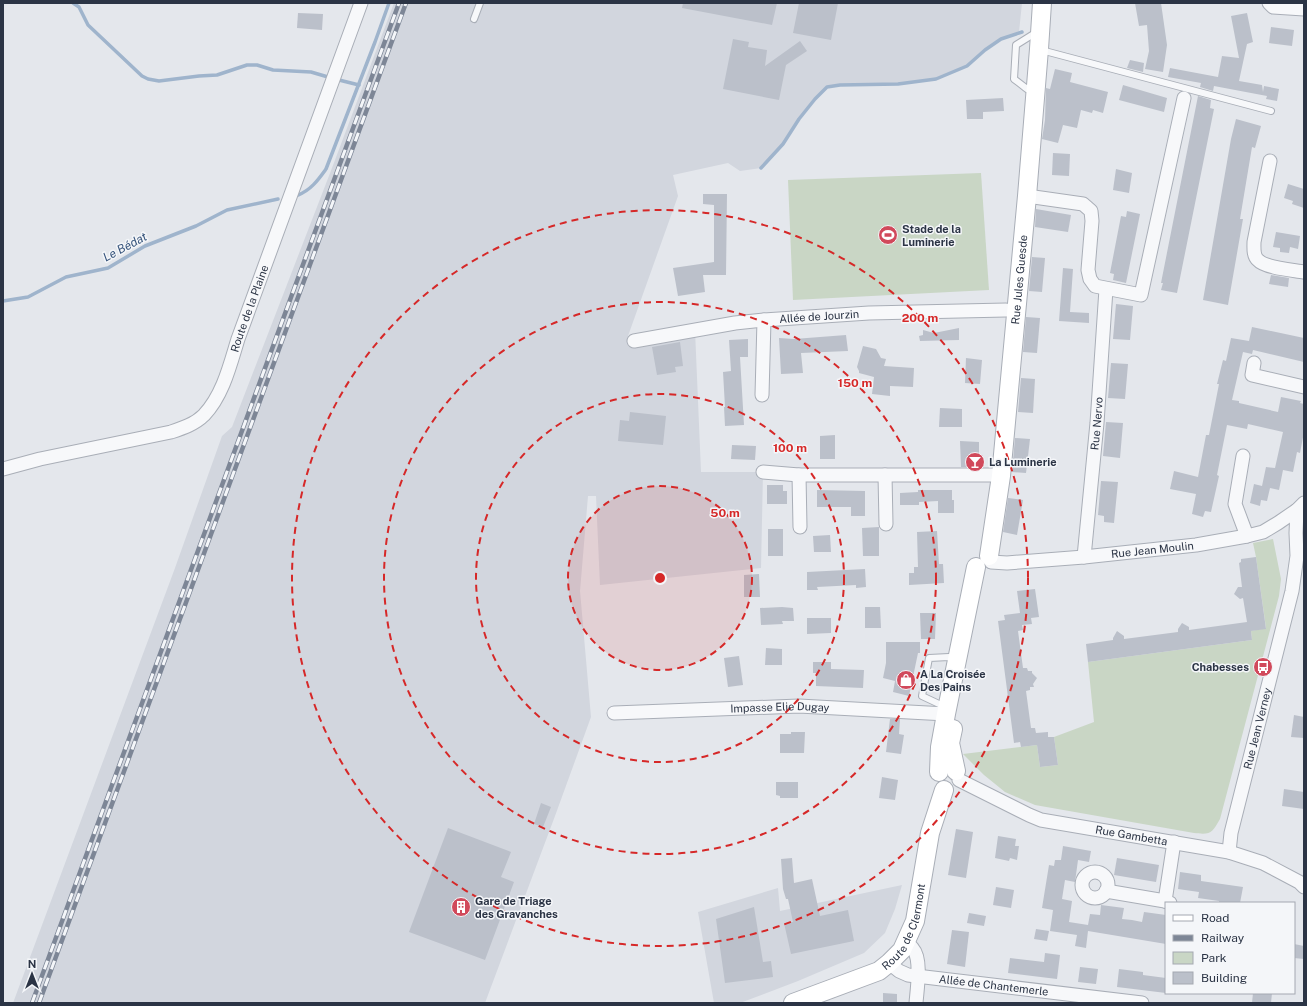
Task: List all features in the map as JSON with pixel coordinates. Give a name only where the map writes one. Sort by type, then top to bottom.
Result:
[{"type":"main road","name":"Rue Jules Guesde","points":[[951,774],[950,742],[1001,476],[1027,196],[1036,42],[1033,3]]},
{"type":"main road","name":"Rue Jules Guesde","points":[[951,774],[940,747],[958,658],[984,562],[1027,89],[1042,3]]},
{"type":"main road","name":"Route de Clermont","points":[[793,1003],[879,971],[889,964],[902,950],[915,921],[930,833],[944,790],[940,788],[936,782],[937,775],[951,774]]},
{"type":"street","name":"Route de la Plaine","points":[[3,469],[40,459],[171,432],[189,426],[203,416],[215,400],[229,370],[238,339],[361,3]]},
{"type":"street","points":[[1268,3],[1273,7],[1304,9]]},
{"type":"street","points":[[1027,196],[1083,204],[1091,211],[1092,221],[1088,270],[1090,279],[1095,286],[1142,296],[1184,98]]},
{"type":"street","points":[[1270,161],[1254,242],[1254,252],[1257,260],[1265,265],[1304,272]]},
{"type":"street","name":"Rue Nervo","points":[[1084,557],[1097,423],[1106,289]]},
{"type":"street","name":"Allée de Jourzin","points":[[634,341],[728,324],[764,320],[869,313],[1006,310]]},
{"type":"street","points":[[762,395],[764,320]]},
{"type":"street","points":[[1254,363],[1252,375],[1304,387]]},
{"type":"street","points":[[1243,456],[1235,504],[1247,536]]},
{"type":"street","points":[[763,472],[799,475],[992,475]]},
{"type":"street","points":[[799,475],[800,527]]},
{"type":"street","points":[[885,475],[886,524]]},
{"type":"street","name":"Rue Jean Moulin","points":[[984,562],[1007,563],[1084,557],[1196,545],[1247,536],[1263,532],[1301,506]]},
{"type":"street","name":"Rue Jean Verney","points":[[1229,852],[1231,832],[1292,591],[1297,556],[1296,533],[1301,506]]},
{"type":"street","name":"Impasse Elie Dugay","points":[[614,713],[799,706],[947,710]]},
{"type":"street","name":"Rue Gambetta","points":[[951,774],[1029,815],[1042,820],[1229,852],[1263,863],[1299,882],[1304,887]]},
{"type":"street","points":[[1106,891],[1168,902],[1174,842]]},
{"type":"street","points":[[905,942],[913,949],[917,956],[916,1003]]},
{"type":"street","name":"Allée de Chantemerle","points":[[889,964],[908,975],[917,977],[1142,1003]]},
{"type":"lane","points":[[474,19],[480,3]]},
{"type":"lane","points":[[1036,42],[1270,110]]},
{"type":"lane","points":[[947,710],[939,704],[922,696],[929,658],[958,658]]},
{"type":"shaded area","points":[[394,3],[1022,3],[1019,32],[1001,39],[985,50],[967,66],[936,79],[898,84],[840,85],[827,87],[799,119],[783,144],[761,168],[740,171],[728,163],[673,175],[678,196],[628,336],[630,348],[634,341],[695,330],[701,472],[763,472],[761,568],[600,585],[596,496],[588,496],[580,591],[591,717],[485,1003],[13,1003],[175,568],[222,436],[232,427]]},
{"type":"shaded area","points":[[902,885],[895,909],[885,933],[864,953],[798,981],[740,1003],[714,1003],[698,912],[778,888],[780,911]]},
{"type":"green space","name":"Stade de la Luminerie","points":[[981,173],[989,290],[793,300],[788,180]]},
{"type":"green space","points":[[1273,539],[1281,579],[1279,596],[1220,819],[1213,830],[1204,834],[1194,833],[1035,805],[1005,792],[984,775],[963,754],[1037,745],[1040,767],[1058,765],[1054,737],[1094,722],[1088,662],[1252,640],[1251,631],[1266,628],[1253,543]]},
{"type":"building","points":[[683,3],[777,3],[772,25],[682,8]]},
{"type":"building","points":[[799,3],[838,3],[831,40],[793,33]]},
{"type":"building","points":[[1135,3],[1161,3],[1167,45],[1163,72],[1145,69],[1149,51],[1147,25],[1139,26]]},
{"type":"building","points":[[298,13],[323,14],[322,30],[297,28]]},
{"type":"building","points":[[1247,13],[1253,42],[1247,44],[1239,81],[1262,85],[1263,92],[1264,86],[1279,89],[1277,101],[1266,99],[1267,96],[1214,86],[1213,91],[1200,87],[1201,83],[1168,77],[1170,68],[1218,77],[1222,56],[1239,58],[1231,16]]},
{"type":"building","points":[[1271,27],[1294,30],[1292,46],[1269,43]]},
{"type":"building","points":[[733,39],[749,42],[748,47],[767,50],[765,66],[800,41],[807,51],[786,65],[779,100],[723,89]]},
{"type":"building","points":[[1130,60],[1144,63],[1143,72],[1127,68]]},
{"type":"building","points":[[1055,69],[1072,73],[1070,82],[1108,92],[1103,113],[1093,110],[1092,113],[1081,110],[1077,128],[1063,125],[1058,143],[1042,139],[1045,120],[1046,88],[1050,89]]},
{"type":"building","points":[[1123,85],[1167,98],[1164,112],[1119,100]]},
{"type":"building","points":[[1198,96],[1211,100],[1210,108],[1214,109],[1177,293],[1161,290],[1163,283],[1161,283]]},
{"type":"building","points":[[1003,98],[1004,111],[983,112],[983,119],[967,119],[966,100]]},
{"type":"building","points":[[1236,119],[1261,126],[1255,148],[1252,147],[1240,219],[1243,219],[1228,305],[1203,300],[1231,139]]},
{"type":"building","points":[[1053,153],[1070,154],[1069,176],[1052,175]]},
{"type":"building","points":[[1116,169],[1132,173],[1129,193],[1113,190]]},
{"type":"building","points":[[1288,184],[1304,189],[1304,208],[1292,204],[1293,201],[1284,198]]},
{"type":"building","points":[[703,194],[727,194],[726,275],[703,275],[705,292],[678,296],[673,268],[714,262],[714,205],[703,204]]},
{"type":"building","points":[[1036,209],[1071,215],[1068,232],[1035,227]]},
{"type":"building","points":[[1127,211],[1140,214],[1126,283],[1113,280],[1114,274],[1110,273],[1121,216],[1126,217]]},
{"type":"building","points":[[1276,232],[1300,236],[1298,249],[1290,247],[1289,253],[1280,252],[1280,248],[1273,247]]},
{"type":"building","points":[[1032,257],[1045,258],[1042,292],[1029,291]]},
{"type":"building","points":[[1063,268],[1073,269],[1070,312],[1089,313],[1089,323],[1059,321]]},
{"type":"building","points":[[1271,275],[1289,278],[1288,287],[1269,284]]},
{"type":"building","points":[[1116,304],[1133,306],[1130,340],[1113,339]]},
{"type":"building","points":[[1026,317],[1040,318],[1037,353],[1023,352]]},
{"type":"building","points":[[1252,327],[1304,338],[1304,362],[1253,350],[1252,354],[1243,352],[1232,400],[1278,412],[1281,397],[1301,401],[1300,403],[1304,404],[1304,432],[1300,453],[1297,452],[1293,472],[1283,470],[1279,490],[1270,488],[1267,501],[1261,500],[1260,506],[1250,503],[1254,484],[1262,486],[1266,467],[1275,468],[1283,432],[1248,424],[1247,429],[1227,425],[1217,475],[1219,476],[1211,512],[1205,511],[1203,517],[1192,514],[1196,494],[1170,489],[1174,471],[1198,477],[1206,435],[1209,435],[1219,384],[1217,384],[1223,360],[1226,361],[1231,338],[1249,341]]},
{"type":"building","points":[[959,328],[959,340],[920,341],[919,336],[923,335],[923,330],[934,333]]},
{"type":"building","points":[[846,335],[848,351],[801,353],[803,373],[781,374],[779,338],[794,339]]},
{"type":"building","points":[[748,339],[748,357],[740,357],[744,425],[725,426],[723,372],[731,371],[729,340]]},
{"type":"building","points":[[680,342],[683,366],[675,367],[676,372],[657,375],[652,347]]},
{"type":"building","points":[[863,346],[876,349],[881,358],[886,359],[884,366],[914,368],[913,387],[890,386],[890,396],[872,394],[874,377],[859,373],[857,367]]},
{"type":"building","points":[[966,358],[982,360],[980,384],[965,383]]},
{"type":"building","points":[[1111,363],[1128,364],[1125,399],[1108,398]]},
{"type":"building","points":[[1021,378],[1035,379],[1033,413],[1018,412]]},
{"type":"building","points":[[940,408],[962,409],[962,427],[939,427]]},
{"type":"building","points":[[630,412],[666,416],[663,445],[618,441],[620,420],[629,421]]},
{"type":"building","points":[[1106,422],[1123,423],[1120,458],[1103,456]]},
{"type":"building","points":[[835,435],[835,459],[820,459],[820,436]]},
{"type":"building","points":[[1015,438],[1030,439],[1026,473],[1012,472]]},
{"type":"building","points":[[960,441],[979,442],[979,467],[961,467]]},
{"type":"building","points":[[732,445],[756,446],[755,460],[731,459]]},
{"type":"building","points":[[1101,481],[1118,482],[1114,523],[1104,522],[1104,516],[1098,515]]},
{"type":"building","points":[[767,485],[783,485],[783,491],[787,491],[787,504],[767,504]]},
{"type":"building","points":[[817,490],[865,491],[865,516],[851,516],[851,507],[817,507]]},
{"type":"building","points":[[918,490],[952,490],[954,513],[938,513],[938,501],[919,502],[919,505],[900,505],[900,493],[918,492]]},
{"type":"building","points":[[1008,498],[1023,500],[1017,535],[1003,532]]},
{"type":"building","points":[[879,527],[879,556],[863,556],[862,528]]},
{"type":"building","points":[[768,529],[783,529],[783,556],[768,556]]},
{"type":"building","points":[[937,531],[939,564],[943,564],[944,583],[909,585],[909,573],[914,573],[914,567],[918,567],[917,532]]},
{"type":"building","points":[[830,535],[831,552],[814,552],[813,536]]},
{"type":"building","points":[[1256,557],[1266,629],[1251,631],[1252,640],[1088,662],[1086,644],[1113,640],[1117,631],[1124,636],[1124,639],[1178,632],[1178,629],[1182,623],[1189,627],[1189,630],[1247,622],[1243,598],[1240,599],[1234,594],[1238,587],[1242,587],[1239,563],[1241,562],[1241,559]]},
{"type":"building","points":[[865,569],[866,587],[856,588],[856,585],[817,587],[818,590],[807,590],[807,572]]},
{"type":"building","points":[[759,574],[760,597],[744,597],[744,575]]},
{"type":"building","points":[[1035,589],[1039,617],[1031,618],[1032,624],[1022,625],[1023,630],[1018,631],[1023,668],[1027,668],[1028,671],[1032,671],[1037,678],[1033,684],[1034,687],[1030,687],[1030,690],[1026,691],[1031,728],[1035,728],[1036,733],[1048,732],[1048,737],[1054,737],[1058,765],[1040,767],[1037,745],[1021,747],[1020,742],[1014,743],[998,621],[1005,620],[1004,615],[1020,613],[1017,591]]},
{"type":"building","points":[[865,607],[880,607],[881,628],[865,628]]},
{"type":"building","points":[[760,608],[793,608],[794,621],[782,621],[783,624],[761,625]]},
{"type":"building","points":[[920,613],[936,613],[935,639],[921,639]]},
{"type":"building","points":[[807,618],[831,618],[831,633],[807,634]]},
{"type":"building","points":[[886,642],[920,642],[920,653],[918,653],[909,696],[893,692],[895,681],[883,678],[886,663]]},
{"type":"building","points":[[766,648],[782,649],[782,665],[765,665]]},
{"type":"building","points":[[739,656],[743,685],[728,687],[724,658]]},
{"type":"building","points":[[813,662],[831,662],[831,669],[864,670],[863,688],[816,686],[816,673],[813,673]]},
{"type":"building","points":[[1294,715],[1304,717],[1304,738],[1291,737]]},
{"type":"building","points":[[890,719],[900,719],[899,734],[904,735],[901,754],[886,752]]},
{"type":"building","points":[[791,732],[805,732],[804,753],[780,753],[780,734],[791,734]]},
{"type":"building","points":[[882,777],[898,780],[895,800],[879,798]]},
{"type":"building","points":[[776,782],[798,782],[798,798],[780,798],[780,796],[776,795]]},
{"type":"building","points":[[1284,789],[1304,792],[1304,809],[1282,806]]},
{"type":"building","points":[[541,803],[551,807],[543,827],[534,824]]},
{"type":"building","name":"Gare de Triage des Gravanches","points":[[448,828],[511,852],[501,877],[514,882],[485,960],[409,932]]},
{"type":"building","points":[[956,829],[973,832],[966,878],[948,875]]},
{"type":"building","points":[[998,836],[1016,839],[1015,846],[1019,846],[1017,860],[1010,858],[1009,861],[995,858]]},
{"type":"building","points":[[1063,846],[1091,851],[1089,862],[1078,860],[1075,882],[1065,880],[1062,899],[1072,901],[1069,922],[1088,925],[1090,914],[1100,915],[1101,905],[1124,908],[1122,919],[1142,922],[1144,912],[1165,915],[1165,944],[1088,931],[1086,948],[1075,946],[1077,935],[1050,931],[1053,910],[1042,908],[1049,865],[1054,866],[1055,860],[1061,860]]},
{"type":"building","points":[[792,858],[794,883],[812,879],[820,916],[848,910],[854,941],[791,954],[784,923],[793,922],[788,899],[786,899],[783,889],[781,859]]},
{"type":"building","points":[[1117,858],[1159,865],[1156,882],[1114,875]]},
{"type":"building","points":[[1180,872],[1201,875],[1201,881],[1243,887],[1240,902],[1219,902],[1198,898],[1199,892],[1178,889]]},
{"type":"building","points":[[996,887],[1014,890],[1011,908],[993,905]]},
{"type":"building","points":[[754,907],[763,962],[771,961],[773,977],[725,983],[716,919]]},
{"type":"building","points":[[969,913],[986,916],[984,926],[967,923]]},
{"type":"building","points":[[1036,929],[1049,931],[1047,941],[1034,939]]},
{"type":"building","points":[[952,930],[969,932],[965,967],[947,964]]},
{"type":"building","points":[[1295,944],[1304,946],[1304,959],[1295,958]]},
{"type":"building","points":[[1045,953],[1060,955],[1057,979],[1008,973],[1010,958],[1044,962]]},
{"type":"building","points":[[1080,967],[1098,969],[1096,984],[1078,982]]},
{"type":"building","points":[[1119,969],[1143,972],[1143,975],[1165,978],[1165,993],[1117,987]]},
{"type":"building","points":[[883,993],[897,994],[897,1003],[883,1003]]},
{"type":"building","points":[[1253,994],[1272,994],[1271,1003],[1252,1003]]},
{"type":"waterway","points":[[73,3],[79,7],[88,25],[142,76],[148,79],[159,81],[217,75],[247,65],[257,65],[273,70],[311,72],[328,77]]},
{"type":"waterway","name":"Le Bédat","points":[[298,195],[303,193],[317,181],[326,169],[389,3]]},
{"type":"waterway","points":[[761,168],[783,144],[799,119],[827,87],[840,85],[898,84],[936,79],[967,66],[985,50],[1001,39],[1022,32]]},
{"type":"waterway","points":[[339,80],[359,85]]},
{"type":"waterway","name":"Le Bédat","points":[[3,301],[28,297],[66,277],[108,268],[145,246],[196,226],[227,210],[278,199]]},
{"type":"railway","points":[[32,1003],[399,3]]},
{"type":"railway","points":[[39,1003],[406,3]]},
{"type":"place","name":"Stade de la Luminerie","points":[[888,235]]},
{"type":"place","name":"La Luminerie","points":[[975,462]]},
{"type":"place","name":"Chabesses","points":[[1263,667]]},
{"type":"place","name":"A La Croisée Des Pains","points":[[906,680]]},
{"type":"place","name":"Gare de Triage des Gravanches","points":[[461,907]]}]
